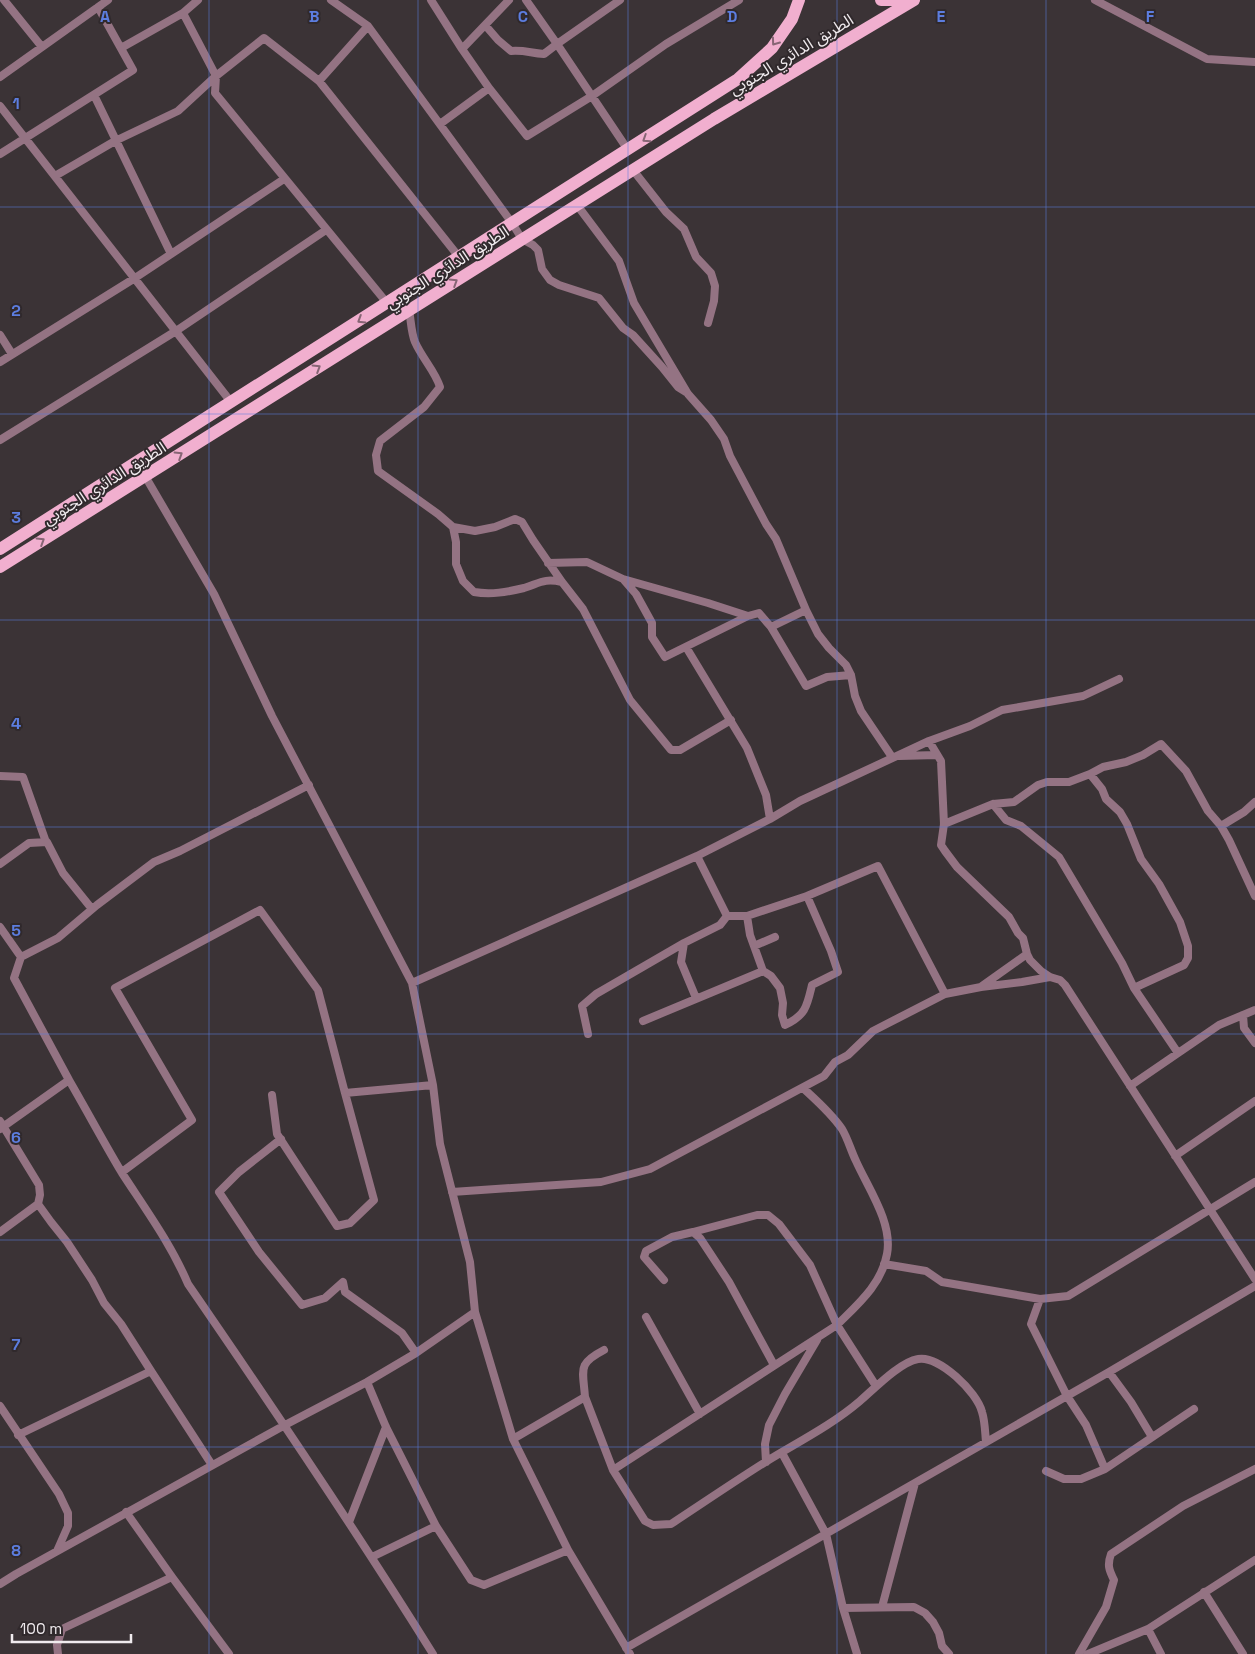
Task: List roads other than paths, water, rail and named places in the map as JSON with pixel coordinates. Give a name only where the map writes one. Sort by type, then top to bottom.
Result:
[{"type":"main road","name":"الطريق الدائري الجنوبي","points":[[0,549],[738,79],[772,48],[792,19],[799,0]]},
{"type":"main road","points":[[881,0],[905,0]]},
{"type":"main road","name":"الطريق الدائري الجنوبي","points":[[0,567],[714,119],[914,0]]},
{"type":"street","points":[[4,0],[42,47]]},
{"type":"street","points":[[0,78],[108,0]]},
{"type":"street","points":[[121,48],[183,13],[198,0]]},
{"type":"street","points":[[331,0],[368,26],[522,239],[538,250],[542,268],[550,280],[559,285],[599,298],[623,328],[633,335],[678,387],[688,394]]},
{"type":"street","points":[[431,0],[489,88],[527,136],[592,96],[666,44],[739,0]]},
{"type":"street","points":[[462,49],[509,0]]},
{"type":"street","points":[[526,0],[628,150]]},
{"type":"street","points":[[485,25],[511,51],[526,50],[531,53],[544,54],[620,0]]},
{"type":"street","points":[[1095,0],[1207,59],[1255,62]]},
{"type":"street","points":[[0,154],[133,70],[98,7]]},
{"type":"street","points":[[183,13],[216,76],[215,94],[387,303]]},
{"type":"street","points":[[319,81],[368,26]]},
{"type":"street","points":[[54,176],[115,141],[178,111],[216,76],[264,38],[319,81],[459,257]]},
{"type":"street","points":[[440,124],[489,88]]},
{"type":"street","points":[[94,95],[171,254]]},
{"type":"street","points":[[0,106],[231,402]]},
{"type":"street","points":[[633,170],[666,212],[684,229],[696,257],[711,273],[715,286],[714,301],[708,323]]},
{"type":"street","points":[[0,362],[135,278],[284,179]]},
{"type":"street","points":[[577,205],[619,261],[634,303],[688,394],[724,438],[730,456],[776,539],[818,634],[846,665],[851,675],[855,696],[861,711],[892,757]]},
{"type":"street","points":[[0,440],[176,331],[326,230]]},
{"type":"street","points":[[409,310],[414,340],[427,365],[437,376],[440,387],[424,407],[380,441],[376,455],[378,471],[453,527],[475,531],[495,527],[516,519],[522,522],[548,563],[583,609],[630,700],[671,750],[680,750],[731,720]]},
{"type":"street","points":[[0,335],[12,354]]},
{"type":"street","points":[[145,476],[214,594],[272,716],[412,983],[433,1085],[440,1144],[470,1262],[475,1312],[514,1439],[568,1550],[628,1651],[826,1534],[1255,1286]]},
{"type":"street","points":[[453,527],[456,542],[456,564],[463,580],[474,592],[488,594],[524,588],[547,580],[562,582]]},
{"type":"street","points":[[548,563],[587,562],[623,579],[748,616]]},
{"type":"street","points":[[623,579],[636,594],[652,623],[652,637],[665,657],[748,616],[759,613],[771,627],[806,686],[827,677],[851,675]]},
{"type":"street","points":[[771,627],[806,610]]},
{"type":"street","points":[[686,647],[747,748],[766,795],[770,819]]},
{"type":"street","points":[[412,983],[697,856],[770,819],[800,801],[929,740],[970,726],[1002,710],[1083,696],[1119,679]]},
{"type":"street","points":[[929,740],[941,760],[944,824],[941,841],[945,851],[957,867],[1009,917],[1023,938],[1030,960],[1050,977],[1060,980],[1065,986],[1255,1279]]},
{"type":"street","points":[[944,824],[993,804],[1014,802],[1038,785],[1047,782],[1069,782],[1103,767],[1126,762],[1143,755],[1161,744],[1186,771],[1208,811],[1221,826],[1255,896]]},
{"type":"street","points":[[892,757],[937,755]]},
{"type":"street","points":[[1090,774],[1102,789],[1106,799],[1120,812],[1127,824],[1141,859],[1159,884],[1180,922],[1188,946],[1188,958],[1184,965],[1134,988]]},
{"type":"street","points":[[0,776],[23,777],[46,842],[64,873],[92,910]]},
{"type":"street","points":[[309,785],[180,851],[154,862],[58,938],[21,957],[14,978],[69,1080],[122,1172],[178,1261],[188,1284],[285,1425],[433,1654]]},
{"type":"street","points":[[1221,826],[1244,812],[1255,802]]},
{"type":"street","points":[[993,804],[1006,820],[1021,826],[1059,858],[1114,949],[1134,988],[1178,1053]]},
{"type":"street","points":[[0,864],[29,843],[46,842]]},
{"type":"street","points":[[697,856],[727,916]]},
{"type":"street","points":[[727,916],[748,916],[807,896],[878,866],[945,994]]},
{"type":"street","points":[[748,916],[750,935],[763,971],[771,976],[780,988],[783,1003],[782,1015],[785,1025],[798,1019],[806,1007],[812,985],[838,972],[807,896]]},
{"type":"street","points":[[122,1172],[192,1120],[115,988],[260,910],[318,990],[374,1200],[350,1223],[337,1226],[277,1134],[272,1095]]},
{"type":"street","points":[[588,1034],[582,1006],[596,994],[684,943],[720,925],[727,916]]},
{"type":"street","points":[[0,927],[21,957]]},
{"type":"street","points":[[754,946],[775,937]]},
{"type":"street","points":[[684,943],[681,962],[696,998]]},
{"type":"street","points":[[981,987],[1027,954]]},
{"type":"street","points":[[643,1021],[763,971]]},
{"type":"street","points":[[452,1192],[601,1182],[650,1169],[824,1076],[835,1062],[848,1055],[873,1031],[945,994],[1050,977]]},
{"type":"street","points":[[1130,1086],[1219,1025],[1255,1010]]},
{"type":"street","points":[[1243,1015],[1244,1028],[1255,1043]]},
{"type":"street","points":[[0,1232],[38,1204],[40,1195],[39,1185],[1,1126],[69,1080]]},
{"type":"street","points":[[345,1092],[433,1085]]},
{"type":"street","points":[[613,1470],[837,1325],[879,1279],[888,1253],[886,1228],[872,1192],[856,1162],[844,1132],[828,1110],[803,1088]]},
{"type":"street","points":[[1175,1156],[1255,1101]]},
{"type":"street","points":[[281,1139],[238,1172],[219,1192],[259,1252],[302,1305],[325,1298],[344,1282],[345,1292],[402,1333],[416,1353]]},
{"type":"street","points":[[884,1264],[926,1271],[942,1282],[1040,1299],[1068,1296],[1255,1182]]},
{"type":"street","points":[[38,1204],[67,1242],[92,1280],[104,1303],[121,1324],[212,1465]]},
{"type":"street","points":[[664,1280],[644,1258],[646,1251],[672,1237],[768,1215],[779,1224],[810,1265],[837,1325],[876,1386]]},
{"type":"street","points":[[693,1232],[700,1238],[729,1282],[774,1365]]},
{"type":"street","points":[[1040,1299],[1030,1324],[1067,1396],[1086,1425],[1105,1469]]},
{"type":"street","points":[[0,1584],[126,1512],[367,1382],[416,1353],[475,1312]]},
{"type":"street","points":[[646,1316],[700,1414]]},
{"type":"street","points":[[766,1462],[765,1444],[769,1425],[818,1338]]},
{"type":"street","points":[[604,1350],[585,1362],[583,1372],[584,1397],[613,1470],[645,1522],[653,1525],[671,1524],[766,1462],[824,1428],[859,1402],[876,1386],[916,1359],[926,1358],[944,1368],[976,1398],[982,1412],[986,1442]]},
{"type":"street","points":[[18,1435],[151,1371]]},
{"type":"street","points":[[1109,1372],[1131,1402],[1152,1437]]},
{"type":"street","points":[[367,1382],[386,1427],[436,1526],[471,1580],[484,1585],[568,1550]]},
{"type":"street","points":[[514,1439],[584,1397]]},
{"type":"street","points":[[0,1406],[59,1494],[68,1513],[68,1526],[56,1551]]},
{"type":"street","points":[[1046,1471],[1064,1479],[1081,1479],[1105,1469],[1194,1409]]},
{"type":"street","points":[[349,1522],[386,1427]]},
{"type":"street","points":[[782,1453],[826,1534],[843,1608],[857,1654]]},
{"type":"street","points":[[1079,1654],[1106,1607],[1114,1580],[1107,1563],[1111,1554],[1183,1506],[1255,1469]]},
{"type":"street","points":[[882,1607],[915,1483]]},
{"type":"street","points":[[126,1512],[172,1578],[229,1654]]},
{"type":"street","points":[[372,1557],[436,1526]]},
{"type":"street","points":[[1088,1654],[1148,1629],[1255,1560]]},
{"type":"street","points":[[58,1654],[57,1645],[62,1629],[172,1578]]},
{"type":"street","points":[[1204,1592],[1243,1654]]},
{"type":"street","points":[[843,1608],[914,1607],[925,1613],[933,1622],[939,1633],[942,1646],[949,1654]]},
{"type":"street","points":[[1148,1629],[1161,1654]]}]
